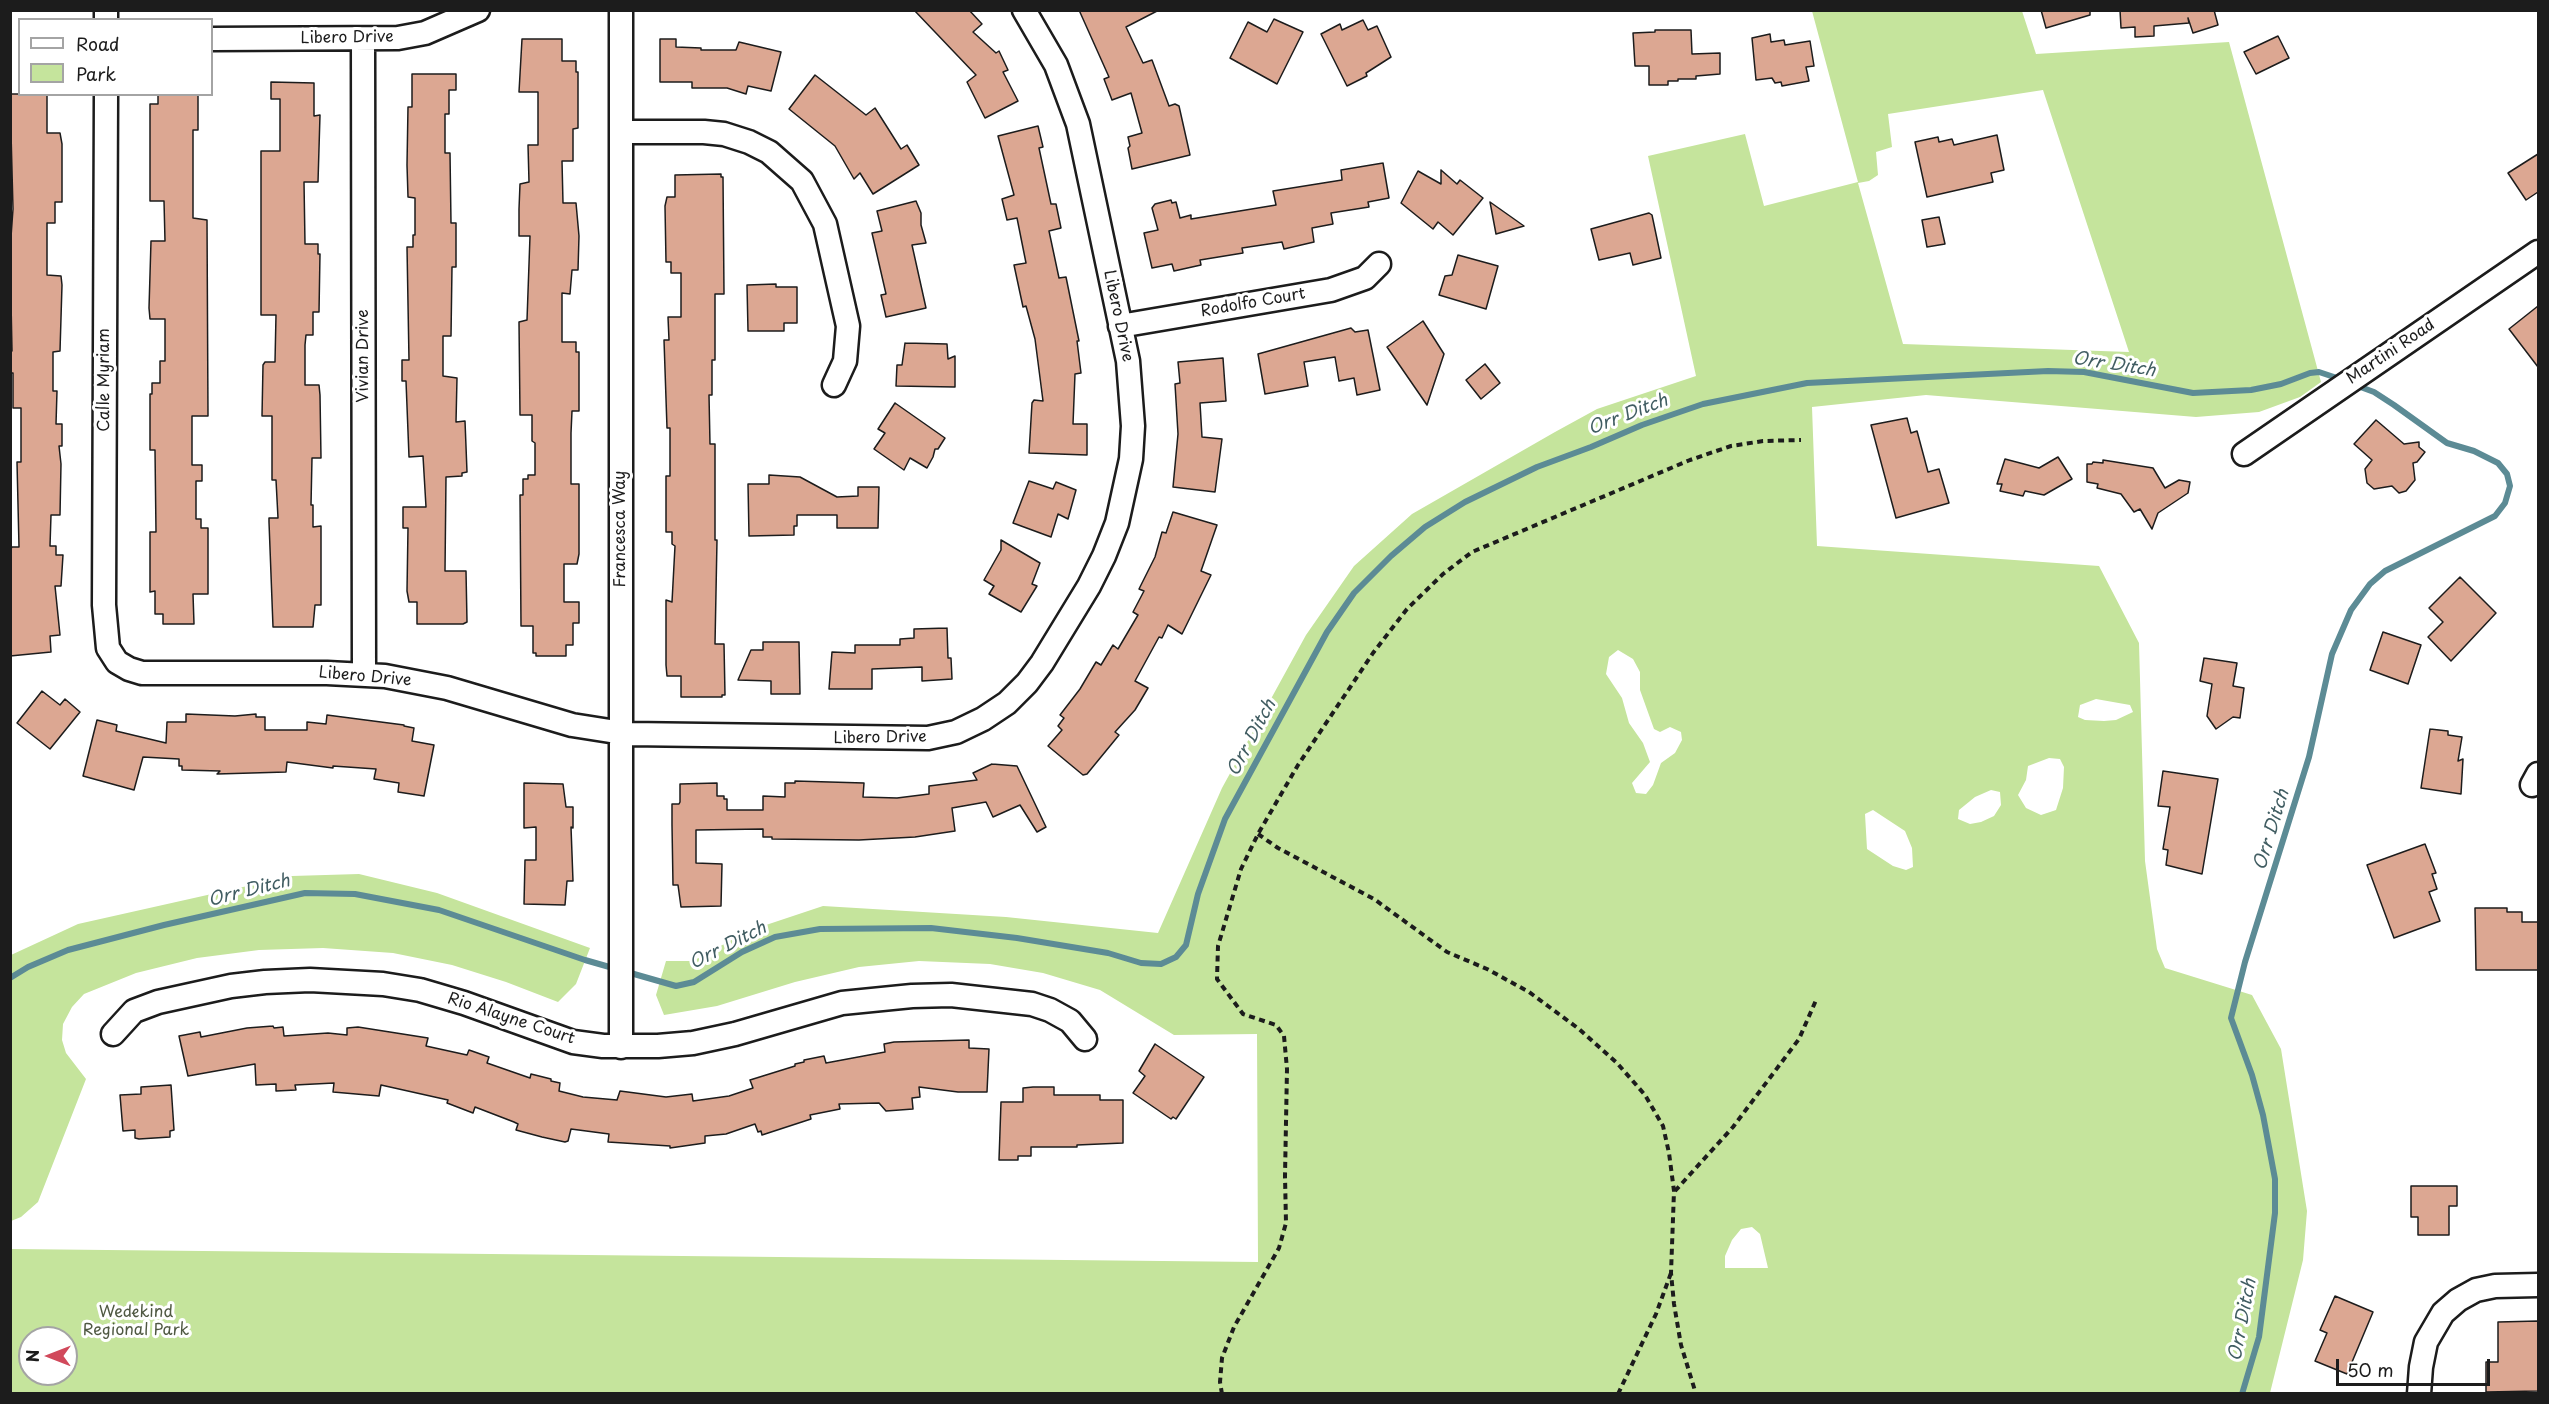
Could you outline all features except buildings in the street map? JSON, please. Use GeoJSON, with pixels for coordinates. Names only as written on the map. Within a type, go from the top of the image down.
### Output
{"type":"FeatureCollection","features":[{"type":"Feature","properties":{"kind":"street","name":"Libero Drive"},"geometry":{"type":"LineString","coordinates":[[213,39],[398,38],[425,33],[478,10]]}},
{"type":"Feature","properties":{"kind":"street","name":"Francesca Way"},"geometry":{"type":"LineString","coordinates":[[621,10],[621,1047]]}},
{"type":"Feature","properties":{"kind":"street","name":"Libero Drive"},"geometry":{"type":"LineString","coordinates":[[117,662],[142,673],[364,674],[413,680],[572,725],[621,733],[669,736],[928,738],[956,732],[983,719],[1007,703],[1027,683],[1042,663],[1089,586],[1117,524],[1131,459],[1133,426],[1132,389],[1078,124],[1056,65],[1024,10]]}},
{"type":"Feature","properties":{"kind":"street","name":"Vivian Drive"},"geometry":{"type":"LineString","coordinates":[[363,39],[364,674]]}},
{"type":"Feature","properties":{"kind":"street","name":"Calle Myriam"},"geometry":{"type":"LineString","coordinates":[[106,96],[104,605],[108,648],[117,662]]}},
{"type":"Feature","properties":{"kind":"street"},"geometry":{"type":"LineString","coordinates":[[621,132],[704,132],[750,142],[769,152],[802,181],[825,224],[848,326],[845,361],[834,385]]}},
{"type":"Feature","properties":{"kind":"street","name":"Martini Road"},"geometry":{"type":"LineString","coordinates":[[2244,454],[2538,252]]}},
{"type":"Feature","properties":{"kind":"street","name":"Rodolfo Court"},"geometry":{"type":"LineString","coordinates":[[1120,326],[1331,290],[1365,278],[1379,264]]}},
{"type":"Feature","properties":{"kind":"street","name":"Rio Alayne Court"},"geometry":{"type":"LineString","coordinates":[[113,1034],[134,1011],[158,1002],[231,986],[310,980],[383,984],[420,990],[464,1003],[573,1042],[621,1047],[693,1043],[735,1034],[843,1003],[912,996],[951,995],[1032,1004],[1050,1010],[1070,1021],[1085,1039]]}},
{"type":"Feature","properties":{"kind":"street"},"geometry":{"type":"LineString","coordinates":[[2419,1394],[2421,1367],[2427,1342],[2443,1313],[2458,1300],[2476,1290],[2494,1286],[2538,1285]]}},
{"type":"Feature","properties":{"kind":"path"},"geometry":{"type":"LineString","coordinates":[[1222,1394],[1220,1382],[1222,1358],[1239,1318],[1279,1248],[1286,1223],[1287,1069],[1284,1035],[1276,1025],[1243,1014],[1217,979],[1218,946],[1241,869],[1258,834],[1298,765],[1373,653],[1407,609],[1443,574],[1472,552],[1690,460],[1731,446],[1762,441],[1801,440]]}},
{"type":"Feature","properties":{"kind":"path"},"geometry":{"type":"LineString","coordinates":[[1258,834],[1278,848],[1374,900],[1447,952],[1487,969],[1529,992],[1579,1029],[1617,1062],[1645,1095],[1663,1126],[1674,1191],[1671,1273],[1681,1345],[1696,1394]]}},
{"type":"Feature","properties":{"kind":"path"},"geometry":{"type":"LineString","coordinates":[[1674,1191],[1733,1127],[1799,1039],[1817,998]]}},
{"type":"Feature","properties":{"kind":"path"},"geometry":{"type":"LineString","coordinates":[[1618,1394],[1656,1314],[1671,1273]]}},
{"type":"Feature","properties":{"kind":"green space","name":"Wedekind Regional Park"},"geometry":{"type":"Polygon","coordinates":[[[1812,11],[2022,11],[2036,54],[2229,42],[2321,382],[2300,397],[2259,412],[2196,417],[1926,395],[1812,407],[1817,546],[2099,566],[2139,643],[2145,861],[2157,949],[2165,968],[2252,995],[2281,1049],[2307,1211],[2303,1260],[2270,1393],[11,1393],[11,1249],[1258,1262],[1257,1034],[1174,1035],[1100,990],[1043,973],[990,964],[919,961],[859,967],[795,982],[717,1006],[664,1015],[656,995],[666,961],[693,961],[748,931],[823,906],[1006,917],[1158,933],[1222,788],[1306,635],[1354,566],[1412,514],[1555,432],[1597,409],[1696,376],[1648,156],[1745,134],[1764,206],[1858,182],[1812,11]],[[2043,90],[1888,114],[1892,147],[1876,152],[1878,175],[1869,181],[1858,183],[1903,344],[2129,352],[2043,90]],[[1618,650],[1609,657],[1606,674],[1622,698],[1629,723],[1643,743],[1650,762],[1632,783],[1636,793],[1646,794],[1653,785],[1661,763],[1675,753],[1682,740],[1681,732],[1670,727],[1660,732],[1654,729],[1640,690],[1640,672],[1633,659],[1618,650]],[[2096,699],[2080,705],[2078,717],[2085,720],[2116,720],[2133,712],[2130,705],[2096,699]],[[2049,758],[2028,766],[2026,780],[2018,795],[2026,808],[2041,815],[2056,810],[2063,788],[2064,767],[2060,759],[2049,758]],[[1991,790],[1975,797],[1959,810],[1958,819],[1970,824],[1981,822],[1994,816],[2001,805],[2000,792],[1991,790]],[[1873,810],[1865,814],[1867,849],[1893,866],[1906,870],[1913,867],[1912,848],[1905,831],[1873,810]],[[1752,1227],[1741,1229],[1732,1240],[1725,1256],[1725,1268],[1768,1268],[1760,1234],[1752,1227]]]}},
{"type":"Feature","properties":{"kind":"green space"},"geometry":{"type":"Polygon","coordinates":[[[359,874],[437,893],[590,948],[576,984],[558,1002],[452,965],[393,953],[323,948],[259,950],[197,958],[136,973],[84,994],[72,1007],[63,1024],[62,1040],[66,1053],[86,1079],[38,1202],[21,1217],[11,1221],[11,955],[78,924],[292,876],[359,874]]]}},
{"type":"Feature","properties":{"kind":"waterway","name":"Orr Ditch"},"geometry":{"type":"LineString","coordinates":[[10,978],[28,967],[68,950],[164,925],[305,893],[355,894],[439,910],[585,960],[676,986],[694,982],[742,952],[775,937],[820,929],[931,928],[1017,938],[1108,953],[1141,963],[1161,964],[1176,957],[1186,945],[1198,894],[1225,819],[1327,632],[1354,593],[1391,556],[1425,527],[1465,502],[1537,467],[1642,425],[1703,404],[1807,383],[2048,371],[2084,372],[2193,393],[2251,390],[2281,384],[2319,372],[2343,380]]}},
{"type":"Feature","properties":{"kind":"waterway","name":"Orr Ditch"},"geometry":{"type":"LineString","coordinates":[[2242,1394],[2259,1337],[2275,1213],[2275,1179],[2263,1115],[2252,1075],[2231,1018],[2245,962],[2309,757],[2332,654],[2351,610],[2370,584],[2385,571],[2495,516],[2505,503],[2510,486],[2507,474],[2498,463],[2474,451],[2447,443],[2374,392],[2355,385]]}}]}
